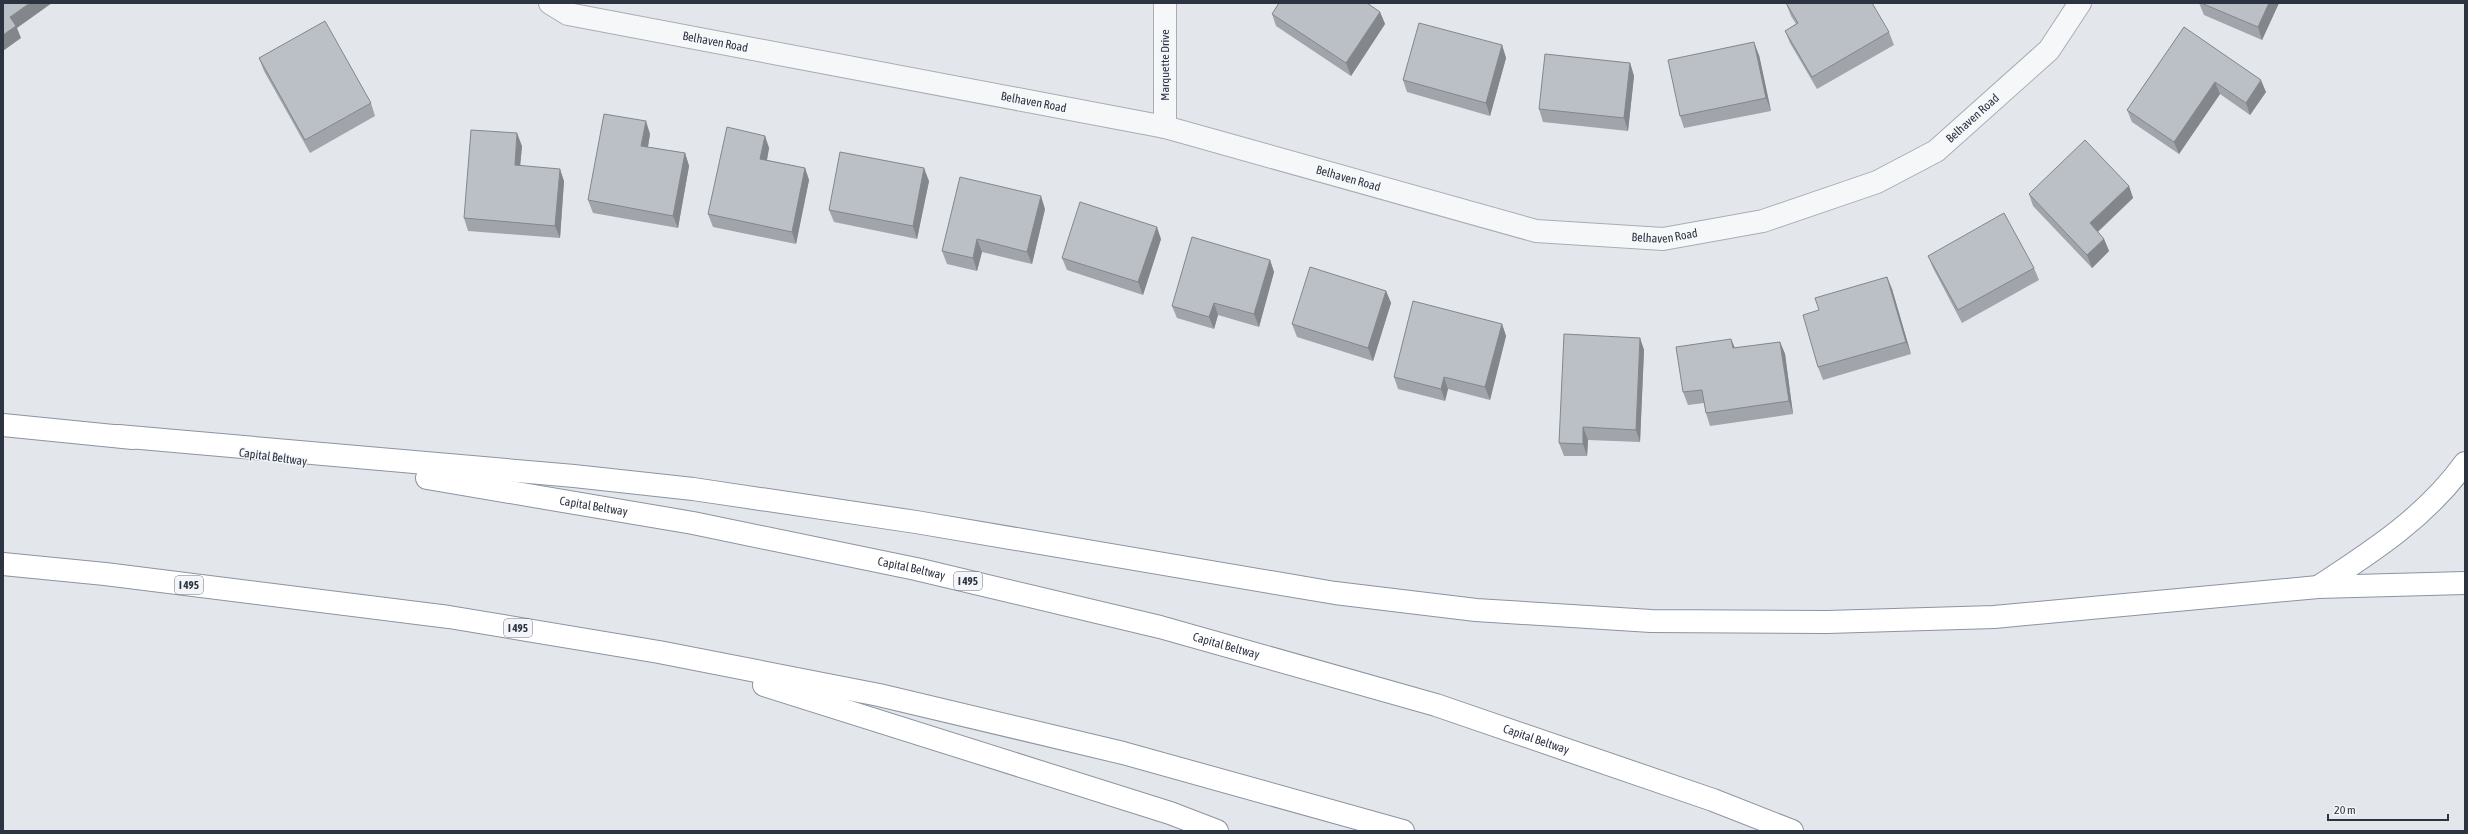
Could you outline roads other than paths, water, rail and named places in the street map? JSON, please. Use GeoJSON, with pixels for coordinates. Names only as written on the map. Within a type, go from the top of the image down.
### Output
{"type":"FeatureCollection","features":[{"type":"Feature","properties":{"kind":"highway","name":"Capital Beltway"},"geometry":{"type":"LineString","coordinates":[[3,425],[118,436],[465,483],[693,523],[931,572],[1160,627],[1436,705],[1713,800],[1792,831]]}},
{"type":"Feature","properties":{"kind":"highway"},"geometry":{"type":"LineString","coordinates":[[118,436],[574,476],[693,489],[916,522],[1335,593],[1476,610],[1651,621],[1827,622],[1994,617],[2318,588],[2465,583]]}},
{"type":"Feature","properties":{"kind":"highway"},"geometry":{"type":"LineString","coordinates":[[2318,588],[2385,542],[2419,516],[2449,484],[2465,463]]}},
{"type":"Feature","properties":{"kind":"highway","name":"I 495"},"geometry":{"type":"LineString","coordinates":[[3,564],[113,575],[449,617],[659,652],[879,695],[1116,751],[1403,831]]}},
{"type":"Feature","properties":{"kind":"highway"},"geometry":{"type":"LineString","coordinates":[[659,652],[1170,813],[1217,831]]}},
{"type":"Feature","properties":{"kind":"street","name":"Belhaven Road"},"geometry":{"type":"LineString","coordinates":[[550,3],[568,14],[1165,127],[1536,231],[1663,239],[1763,222],[1877,182],[1936,151],[2049,50],[2080,3]]}},
{"type":"Feature","properties":{"kind":"street","name":"Marquette Drive"},"geometry":{"type":"LineString","coordinates":[[1165,3],[1165,127]]}}]}
